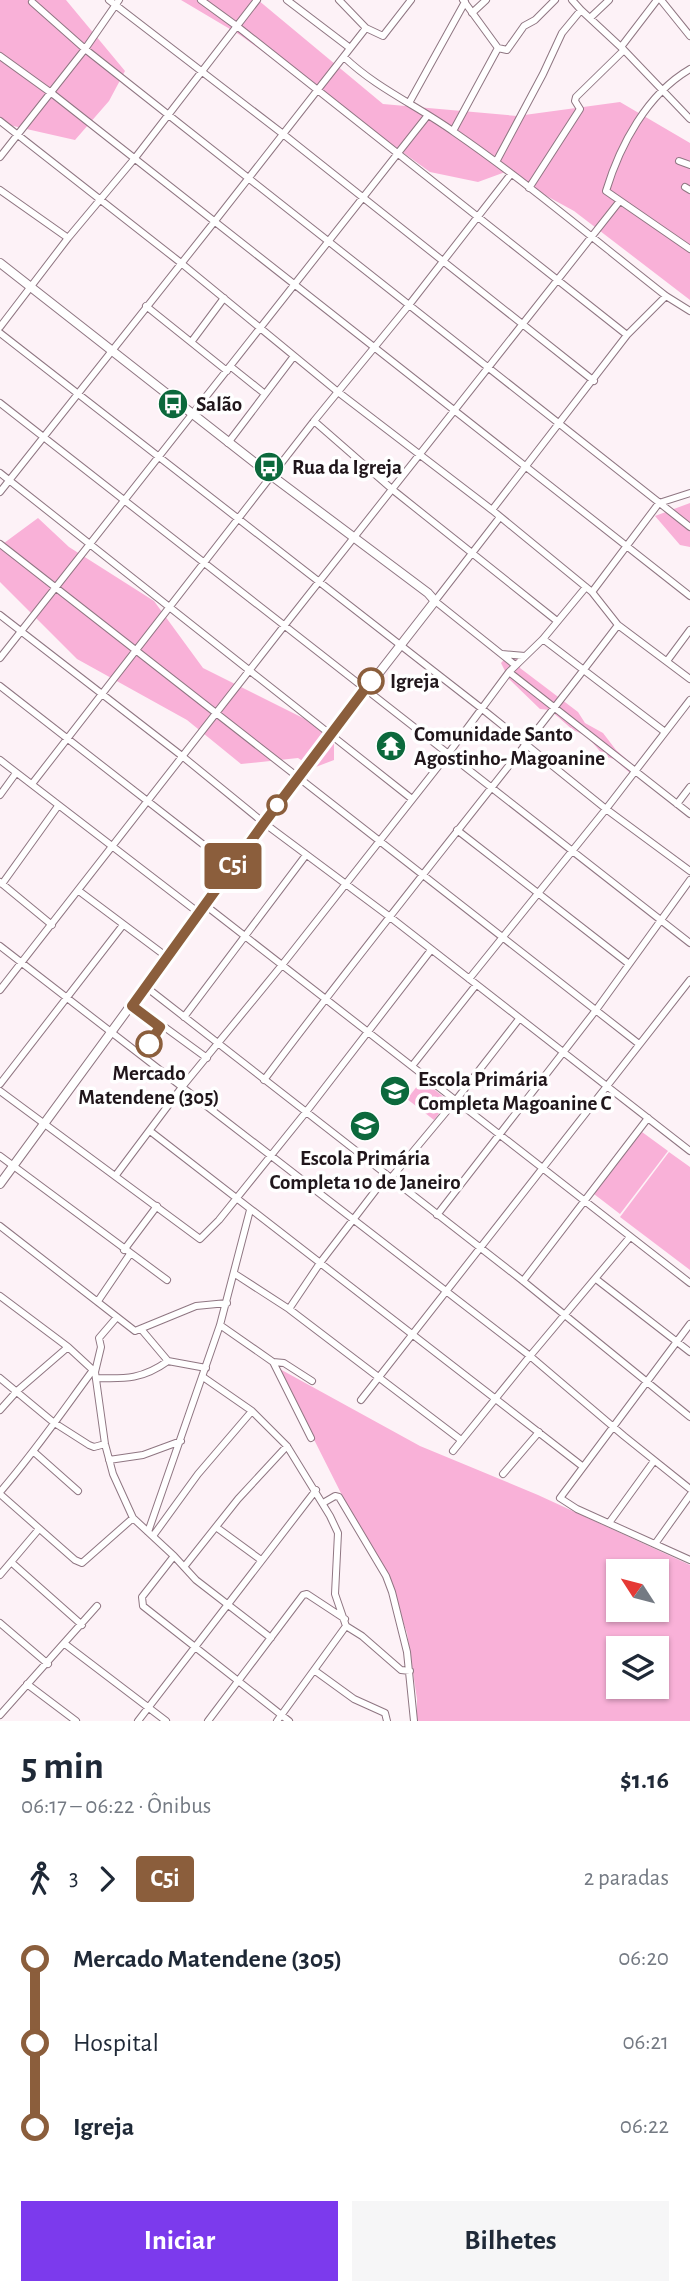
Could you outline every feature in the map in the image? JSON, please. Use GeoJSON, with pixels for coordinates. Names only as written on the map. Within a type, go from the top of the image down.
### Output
{"type":"FeatureCollection","features":[{"type":"Feature","properties":{"kind":"street"},"geometry":{"type":"LineString","coordinates":[[109,0],[118,3],[594,381]]}},
{"type":"Feature","properties":{"kind":"street"},"geometry":{"type":"LineString","coordinates":[[201,0],[627,335]]}},
{"type":"Feature","properties":{"kind":"street"},"geometry":{"type":"LineString","coordinates":[[0,327],[257,0]]}},
{"type":"Feature","properties":{"kind":"street"},"geometry":{"type":"LineString","coordinates":[[286,0],[349,48]]}},
{"type":"Feature","properties":{"kind":"street"},"geometry":{"type":"LineString","coordinates":[[338,0],[366,28],[381,36],[386,35],[411,0]]}},
{"type":"Feature","properties":{"kind":"street"},"geometry":{"type":"LineString","coordinates":[[472,13],[486,0]]}},
{"type":"Feature","properties":{"kind":"street"},"geometry":{"type":"LineString","coordinates":[[409,103],[464,1],[498,48],[507,50],[524,26],[535,20],[555,0]]}},
{"type":"Feature","properties":{"kind":"street"},"geometry":{"type":"LineString","coordinates":[[572,0],[690,119]]}},
{"type":"Feature","properties":{"kind":"street"},"geometry":{"type":"LineString","coordinates":[[590,18],[609,0]]}},
{"type":"Feature","properties":{"kind":"street"},"geometry":{"type":"LineString","coordinates":[[529,188],[580,108],[575,101],[576,97],[622,49],[659,0],[690,36]]}},
{"type":"Feature","properties":{"kind":"street"},"geometry":{"type":"LineString","coordinates":[[32,2],[85,49],[690,527]]}},
{"type":"Feature","properties":{"kind":"street"},"geometry":{"type":"LineString","coordinates":[[0,157],[118,3]]}},
{"type":"Feature","properties":{"kind":"street"},"geometry":{"type":"LineString","coordinates":[[496,162],[562,33],[581,9]]}},
{"type":"Feature","properties":{"kind":"street"},"geometry":{"type":"LineString","coordinates":[[0,492],[366,28]]}},
{"type":"Feature","properties":{"kind":"street"},"geometry":{"type":"LineString","coordinates":[[453,131],[498,48]]}},
{"type":"Feature","properties":{"kind":"street"},"geometry":{"type":"LineString","coordinates":[[0,56],[135,158],[690,596]]}},
{"type":"Feature","properties":{"kind":"street"},"geometry":{"type":"LineString","coordinates":[[344,57],[371,79],[496,162],[666,296],[690,311]]}},
{"type":"Feature","properties":{"kind":"street"},"geometry":{"type":"LineString","coordinates":[[690,69],[662,90],[644,112],[623,148],[606,191],[690,249]]}},
{"type":"Feature","properties":{"kind":"street"},"geometry":{"type":"LineString","coordinates":[[0,658],[428,115]]}},
{"type":"Feature","properties":{"kind":"street"},"geometry":{"type":"LineString","coordinates":[[0,121],[181,263],[338,392],[492,510],[589,590],[618,625],[690,679]]}},
{"type":"Feature","properties":{"kind":"street"},"geometry":{"type":"LineString","coordinates":[[678,161],[690,165]]}},
{"type":"Feature","properties":{"kind":"street"},"geometry":{"type":"LineString","coordinates":[[32,785],[237,519],[511,174]]}},
{"type":"Feature","properties":{"kind":"street"},"geometry":{"type":"LineString","coordinates":[[0,190],[68,238]]}},
{"type":"Feature","properties":{"kind":"street"},"geometry":{"type":"LineString","coordinates":[[0,990],[619,202]]}},
{"type":"Feature","properties":{"kind":"street"},"geometry":{"type":"LineString","coordinates":[[0,263],[515,665]]}},
{"type":"Feature","properties":{"kind":"street"},"geometry":{"type":"LineString","coordinates":[[492,510],[627,335],[666,296]]}},
{"type":"Feature","properties":{"kind":"street"},"geometry":{"type":"LineString","coordinates":[[192,341],[224,298]]}},
{"type":"Feature","properties":{"kind":"street"},"geometry":{"type":"LineString","coordinates":[[146,306],[265,394]]}},
{"type":"Feature","properties":{"kind":"street"},"geometry":{"type":"LineString","coordinates":[[0,333],[527,744],[606,809],[690,871]]}},
{"type":"Feature","properties":{"kind":"street"},"geometry":{"type":"LineString","coordinates":[[228,443],[294,356]]}},
{"type":"Feature","properties":{"kind":"street"},"geometry":{"type":"LineString","coordinates":[[0,403],[690,943]]}},
{"type":"Feature","properties":{"kind":"street"},"geometry":{"type":"LineString","coordinates":[[314,421],[393,490],[557,621]]}},
{"type":"Feature","properties":{"kind":"street"},"geometry":{"type":"LineString","coordinates":[[0,472],[412,799]]}},
{"type":"Feature","properties":{"kind":"street"},"geometry":{"type":"LineString","coordinates":[[116,1175],[182,1087],[448,754],[509,672],[589,590],[659,503],[690,493]]}},
{"type":"Feature","properties":{"kind":"street"},"geometry":{"type":"LineString","coordinates":[[0,1184],[298,777],[500,517]]}},
{"type":"Feature","properties":{"kind":"street"},"geometry":{"type":"LineString","coordinates":[[0,544],[639,1044]]}},
{"type":"Feature","properties":{"kind":"street"},"geometry":{"type":"LineString","coordinates":[[0,615],[264,823],[390,917],[690,1150]]}},
{"type":"Feature","properties":{"kind":"street"},"geometry":{"type":"LineString","coordinates":[[264,1080],[325,998],[492,789],[618,625]]}},
{"type":"Feature","properties":{"kind":"street"},"geometry":{"type":"LineString","coordinates":[[667,661],[690,630]]}},
{"type":"Feature","properties":{"kind":"street"},"geometry":{"type":"LineString","coordinates":[[542,639],[665,732]]}},
{"type":"Feature","properties":{"kind":"street"},"geometry":{"type":"LineString","coordinates":[[500,654],[526,656]]}},
{"type":"Feature","properties":{"kind":"street"},"geometry":{"type":"LineString","coordinates":[[509,672],[690,814]]}},
{"type":"Feature","properties":{"kind":"street"},"geometry":{"type":"LineString","coordinates":[[0,686],[232,867]]}},
{"type":"Feature","properties":{"kind":"street"},"geometry":{"type":"LineString","coordinates":[[469,979],[690,700]]}},
{"type":"Feature","properties":{"kind":"street"},"geometry":{"type":"LineString","coordinates":[[0,760],[200,913]]}},
{"type":"Feature","properties":{"kind":"street"},"geometry":{"type":"LineString","coordinates":[[0,795],[16,773]]}},
{"type":"Feature","properties":{"kind":"street"},"geometry":{"type":"LineString","coordinates":[[677,804],[690,787]]}},
{"type":"Feature","properties":{"kind":"street"},"geometry":{"type":"LineString","coordinates":[[52,925],[1,883],[58,806]]}},
{"type":"Feature","properties":{"kind":"street"},"geometry":{"type":"LineString","coordinates":[[457,830],[629,964]]}},
{"type":"Feature","properties":{"kind":"street"},"geometry":{"type":"LineString","coordinates":[[184,1017],[306,855]]}},
{"type":"Feature","properties":{"kind":"street"},"geometry":{"type":"LineString","coordinates":[[437,1214],[596,1010],[690,880]]}},
{"type":"Feature","properties":{"kind":"street"},"geometry":{"type":"LineString","coordinates":[[79,891],[167,957]]}},
{"type":"Feature","properties":{"kind":"street"},"geometry":{"type":"LineString","coordinates":[[205,905],[690,1283]]}},
{"type":"Feature","properties":{"kind":"street"},"geometry":{"type":"LineString","coordinates":[[0,1084],[123,925]]}},
{"type":"Feature","properties":{"kind":"street"},"geometry":{"type":"LineString","coordinates":[[0,946],[530,1356],[690,1489]]}},
{"type":"Feature","properties":{"kind":"street"},"geometry":{"type":"LineString","coordinates":[[0,1091],[200,1239],[219,1220],[306,1112],[431,950]]}},
{"type":"Feature","properties":{"kind":"street"},"geometry":{"type":"LineString","coordinates":[[361,1400],[690,980]]}},
{"type":"Feature","properties":{"kind":"street"},"geometry":{"type":"LineString","coordinates":[[412,1066],[476,985]]}},
{"type":"Feature","properties":{"kind":"street"},"geometry":{"type":"LineString","coordinates":[[146,987],[480,1247],[690,1417]]}},
{"type":"Feature","properties":{"kind":"street"},"geometry":{"type":"LineString","coordinates":[[133,1004],[207,1058]]}},
{"type":"Feature","properties":{"kind":"street"},"geometry":{"type":"LineString","coordinates":[[289,1309],[320,1263],[382,1182],[391,1178],[519,1019]]}},
{"type":"Feature","properties":{"kind":"street"},"geometry":{"type":"LineString","coordinates":[[523,1281],[648,1118]]}},
{"type":"Feature","properties":{"kind":"street"},"geometry":{"type":"LineString","coordinates":[[150,1131],[582,1466]]}},
{"type":"Feature","properties":{"kind":"street"},"geometry":{"type":"LineString","coordinates":[[0,1156],[167,1280]]}},
{"type":"Feature","properties":{"kind":"street"},"geometry":{"type":"LineString","coordinates":[[98,1301],[157,1206]]}},
{"type":"Feature","properties":{"kind":"street"},"geometry":{"type":"LineString","coordinates":[[151,1534],[227,1303],[250,1210]]}},
{"type":"Feature","properties":{"kind":"street"},"geometry":{"type":"LineString","coordinates":[[0,1226],[132,1329],[141,1329],[196,1306],[227,1303]]}},
{"type":"Feature","properties":{"kind":"street"},"geometry":{"type":"LineString","coordinates":[[453,1451],[630,1237]]}},
{"type":"Feature","properties":{"kind":"street"},"geometry":{"type":"LineString","coordinates":[[235,1273],[289,1309],[461,1440]]}},
{"type":"Feature","properties":{"kind":"street"},"geometry":{"type":"LineString","coordinates":[[596,1279],[690,1352]]}},
{"type":"Feature","properties":{"kind":"street"},"geometry":{"type":"LineString","coordinates":[[0,1296],[68,1347],[95,1373],[138,1377],[168,1361]]}},
{"type":"Feature","properties":{"kind":"street"},"geometry":{"type":"LineString","coordinates":[[117,1317],[99,1338],[100,1352],[95,1373],[109,1461],[133,1518],[196,1580],[271,1638]]}},
{"type":"Feature","properties":{"kind":"street"},"geometry":{"type":"LineString","coordinates":[[690,1324],[561,1493],[561,1500],[690,1560]]}},
{"type":"Feature","properties":{"kind":"street"},"geometry":{"type":"LineString","coordinates":[[220,1325],[273,1362],[311,1438]]}},
{"type":"Feature","properties":{"kind":"street"},"geometry":{"type":"LineString","coordinates":[[141,1329],[168,1361],[206,1368]]}},
{"type":"Feature","properties":{"kind":"street"},"geometry":{"type":"LineString","coordinates":[[0,1410],[17,1391],[68,1347]]}},
{"type":"Feature","properties":{"kind":"street"},"geometry":{"type":"LineString","coordinates":[[273,1362],[284,1363],[312,1381]]}},
{"type":"Feature","properties":{"kind":"street"},"geometry":{"type":"LineString","coordinates":[[95,1373],[53,1422],[34,1452],[0,1493],[75,1560],[82,1563],[133,1518]]}},
{"type":"Feature","properties":{"kind":"street"},"geometry":{"type":"LineString","coordinates":[[203,1377],[252,1411],[287,1446],[316,1490],[338,1533],[335,1594],[345,1622]]}},
{"type":"Feature","properties":{"kind":"street"},"geometry":{"type":"LineString","coordinates":[[0,1378],[53,1422],[92,1446],[105,1444]]}},
{"type":"Feature","properties":{"kind":"street"},"geometry":{"type":"LineString","coordinates":[[151,1534],[252,1411]]}},
{"type":"Feature","properties":{"kind":"street"},"geometry":{"type":"LineString","coordinates":[[503,1474],[539,1432]]}},
{"type":"Feature","properties":{"kind":"street"},"geometry":{"type":"LineString","coordinates":[[109,1461],[143,1455],[181,1441]]}},
{"type":"Feature","properties":{"kind":"street"},"geometry":{"type":"LineString","coordinates":[[184,1567],[238,1499],[287,1446]]}},
{"type":"Feature","properties":{"kind":"street"},"geometry":{"type":"LineString","coordinates":[[34,1452],[78,1492]]}},
{"type":"Feature","properties":{"kind":"street"},"geometry":{"type":"LineString","coordinates":[[609,1523],[654,1461]]}},
{"type":"Feature","properties":{"kind":"street"},"geometry":{"type":"LineString","coordinates":[[138,1721],[316,1490]]}},
{"type":"Feature","properties":{"kind":"street"},"geometry":{"type":"LineString","coordinates":[[655,1544],[690,1495]]}},
{"type":"Feature","properties":{"kind":"street"},"geometry":{"type":"LineString","coordinates":[[323,1503],[335,1496],[339,1497],[386,1576],[401,1623],[410,1671],[414,1721]]}},
{"type":"Feature","properties":{"kind":"street"},"geometry":{"type":"LineString","coordinates":[[216,1527],[261,1560]]}},
{"type":"Feature","properties":{"kind":"street"},"geometry":{"type":"LineString","coordinates":[[0,1575],[39,1529]]}},
{"type":"Feature","properties":{"kind":"street"},"geometry":{"type":"LineString","coordinates":[[174,1556],[142,1597],[141,1603],[279,1718],[289,1721]]}},
{"type":"Feature","properties":{"kind":"street"},"geometry":{"type":"LineString","coordinates":[[12,1562],[82,1625]]}},
{"type":"Feature","properties":{"kind":"street"},"geometry":{"type":"LineString","coordinates":[[208,1721],[303,1595],[307,1594],[345,1622],[401,1670],[410,1671]]}},
{"type":"Feature","properties":{"kind":"street"},"geometry":{"type":"LineString","coordinates":[[0,1715],[97,1606]]}},
{"type":"Feature","properties":{"kind":"street"},"geometry":{"type":"LineString","coordinates":[[279,1718],[345,1622]]}},
{"type":"Feature","properties":{"kind":"street"},"geometry":{"type":"LineString","coordinates":[[0,1623],[48,1664]]}},
{"type":"Feature","properties":{"kind":"street"},"geometry":{"type":"LineString","coordinates":[[65,1644],[166,1721]]}},
{"type":"Feature","properties":{"kind":"street"},"geometry":{"type":"LineString","coordinates":[[314,1670],[354,1699],[385,1713],[387,1721]]}},
{"type":"Feature","properties":{"kind":"street"},"geometry":{"type":"LineString","coordinates":[[27,1684],[76,1721]]}},
{"type":"Feature","properties":{"kind":"shaded area"},"geometry":{"type":"Polygon","coordinates":[[[0,0],[66,0],[125,71],[109,101],[75,140],[0,123],[0,0]]]}},
{"type":"Feature","properties":{"kind":"shaded area"},"geometry":{"type":"Polygon","coordinates":[[[181,0],[258,0],[383,104],[517,116],[620,102],[690,143],[690,300],[574,211],[521,182],[508,171],[478,182],[430,172],[240,35],[181,0]]]}},
{"type":"Feature","properties":{"kind":"shaded area"},"geometry":{"type":"Polygon","coordinates":[[[690,503],[690,547],[680,545],[655,516],[690,503]]]}},
{"type":"Feature","properties":{"kind":"shaded area"},"geometry":{"type":"Polygon","coordinates":[[[38,518],[69,547],[154,601],[203,668],[309,721],[334,742],[334,760],[313,768],[298,758],[241,764],[187,720],[77,659],[0,582],[0,546],[38,518]]]}},
{"type":"Feature","properties":{"kind":"shaded area"},"geometry":{"type":"Polygon","coordinates":[[[512,651],[522,656],[520,668],[578,712],[585,723],[603,733],[616,750],[633,765],[633,773],[614,759],[604,756],[587,736],[573,730],[550,710],[540,709],[509,679],[501,663],[512,651]]]}},
{"type":"Feature","properties":{"kind":"shaded area"},"geometry":{"type":"Polygon","coordinates":[[[422,1080],[449,1101],[434,1120],[407,1099],[422,1080]]]}},
{"type":"Feature","properties":{"kind":"shaded area"},"geometry":{"type":"Polygon","coordinates":[[[642,1132],[668,1151],[620,1214],[594,1194],[642,1132]]]}},
{"type":"Feature","properties":{"kind":"shaded area"},"geometry":{"type":"Polygon","coordinates":[[[669,1152],[690,1167],[690,1270],[620,1217],[669,1152]]]}},
{"type":"Feature","properties":{"kind":"shaded area"},"geometry":{"type":"Polygon","coordinates":[[[278,1368],[420,1446],[538,1495],[690,1565],[690,1721],[417,1721],[417,1699],[407,1633],[387,1575],[355,1521],[278,1368]]]}},
{"type":"Feature","properties":{"kind":"bus line","name":"C5i"},"geometry":{"type":"LineString","coordinates":[[149,1044],[160,1027],[132,1006],[371,681]]}},
{"type":"Feature","properties":{"kind":"place","name":"Salão"},"geometry":{"type":"Point","coordinates":[173,404]}},
{"type":"Feature","properties":{"kind":"place","name":"Rua da Igreja"},"geometry":{"type":"Point","coordinates":[269,467]}},
{"type":"Feature","properties":{"kind":"place","name":"Igreja"},"geometry":{"type":"Point","coordinates":[371,681]}},
{"type":"Feature","properties":{"kind":"place","name":"Comunidade Santo Agostinho- Magoanine"},"geometry":{"type":"Point","coordinates":[391,746]}},
{"type":"Feature","properties":{"kind":"place","name":"Mercado Matendene (305)"},"geometry":{"type":"Point","coordinates":[149,1044]}},
{"type":"Feature","properties":{"kind":"place","name":"Escola Primária Completa Magoanine C"},"geometry":{"type":"Point","coordinates":[395,1091]}},
{"type":"Feature","properties":{"kind":"place","name":"Escola Primária Completa 10 de Janeiro"},"geometry":{"type":"Point","coordinates":[365,1126]}}]}
